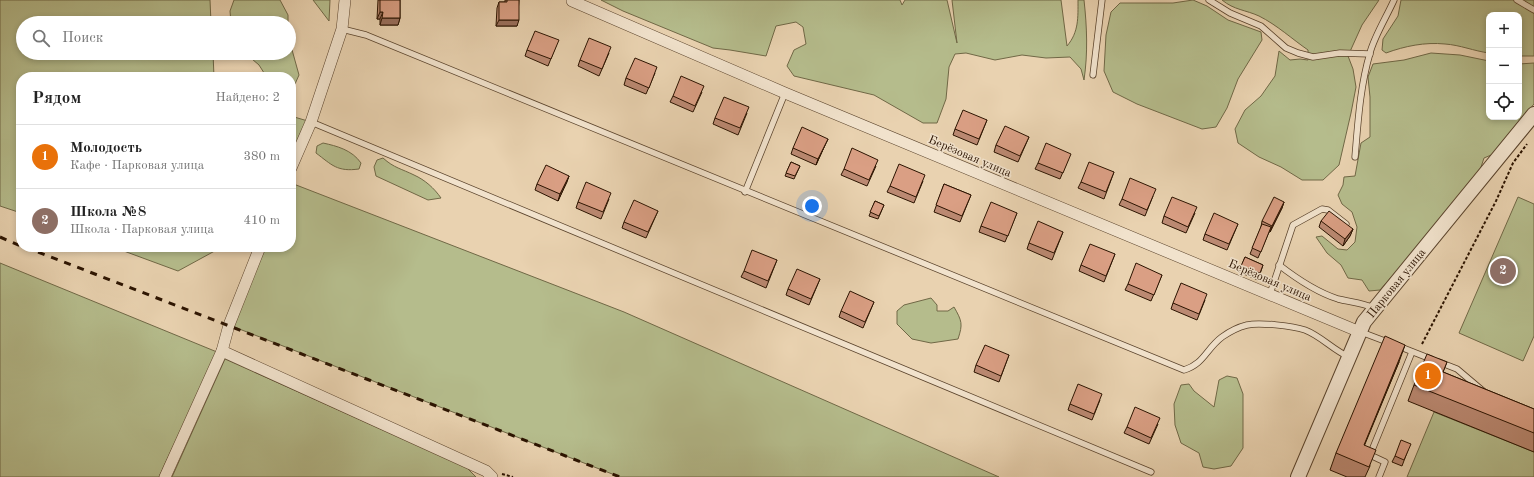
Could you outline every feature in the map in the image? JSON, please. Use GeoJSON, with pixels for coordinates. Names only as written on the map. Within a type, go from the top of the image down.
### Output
{"type":"FeatureCollection","features":[{"type":"Feature","properties":{"kind":"street"},"geometry":{"type":"LineString","coordinates":[[296,156],[311,122],[342,29],[345,0]]}},
{"type":"Feature","properties":{"kind":"street","name":"Берёзовая улица"},"geometry":{"type":"LineString","coordinates":[[572,1],[785,93],[1360,332]]}},
{"type":"Feature","properties":{"kind":"street","name":"Парковая улица"},"geometry":{"type":"LineString","coordinates":[[1298,477],[1364,322],[1534,114]]}},
{"type":"Feature","properties":{"kind":"street"},"geometry":{"type":"LineString","coordinates":[[165,477],[222,351],[229,325],[258,252]]}},
{"type":"Feature","properties":{"kind":"street"},"geometry":{"type":"LineString","coordinates":[[222,351],[486,470],[492,477]]}},
{"type":"Feature","properties":{"kind":"lane"},"geometry":{"type":"LineString","coordinates":[[1093,75],[1102,0]]}},
{"type":"Feature","properties":{"kind":"lane"},"geometry":{"type":"LineString","coordinates":[[1209,0],[1230,13],[1261,26],[1286,48],[1298,53],[1313,56],[1340,53],[1370,54]]}},
{"type":"Feature","properties":{"kind":"lane"},"geometry":{"type":"LineString","coordinates":[[1355,156],[1358,117],[1370,54],[1394,0]]}},
{"type":"Feature","properties":{"kind":"lane"},"geometry":{"type":"LineString","coordinates":[[1517,0],[1534,10]]}},
{"type":"Feature","properties":{"kind":"lane"},"geometry":{"type":"LineString","coordinates":[[342,29],[366,35],[745,192],[1184,370],[1194,367],[1211,346],[1224,336],[1247,325],[1265,324],[1305,330],[1349,357]]}},
{"type":"Feature","properties":{"kind":"lane"},"geometry":{"type":"LineString","coordinates":[[745,192],[785,93]]}},
{"type":"Feature","properties":{"kind":"lane"},"geometry":{"type":"LineString","coordinates":[[311,122],[1150,472]]}},
{"type":"Feature","properties":{"kind":"lane"},"geometry":{"type":"LineString","coordinates":[[1270,294],[1293,225],[1322,209],[1328,210],[1346,224]]}},
{"type":"Feature","properties":{"kind":"lane"},"geometry":{"type":"LineString","coordinates":[[1279,265],[1302,282],[1322,292],[1339,299],[1375,308]]}},
{"type":"Feature","properties":{"kind":"lane"},"geometry":{"type":"LineString","coordinates":[[1360,332],[1457,369],[1490,396]]}},
{"type":"Feature","properties":{"kind":"lane"},"geometry":{"type":"LineString","coordinates":[[1379,477],[1385,462],[1370,455],[1412,352]]}},
{"type":"Feature","properties":{"kind":"path"},"geometry":{"type":"LineString","coordinates":[[1422,344],[1496,201],[1513,162],[1530,140]]}},
{"type":"Feature","properties":{"kind":"green space"},"geometry":{"type":"Polygon","coordinates":[[[0,0],[210,0],[211,16],[16,16],[16,60],[213,60],[214,72],[16,72],[16,211],[0,206],[0,0]]]}},
{"type":"Feature","properties":{"kind":"green space"},"geometry":{"type":"Polygon","coordinates":[[[234,0],[280,0],[288,16],[230,16],[230,11],[234,0]]]}},
{"type":"Feature","properties":{"kind":"green space"},"geometry":{"type":"Polygon","coordinates":[[[313,0],[330,0],[329,21],[313,0]]]}},
{"type":"Feature","properties":{"kind":"green space"},"geometry":{"type":"Polygon","coordinates":[[[601,0],[900,0],[902,5],[905,0],[947,0],[957,43],[952,0],[1061,0],[1067,46],[1076,30],[1078,0],[1084,0],[1087,40],[1084,80],[1081,69],[1070,57],[1046,58],[1022,55],[995,60],[966,53],[955,54],[949,67],[946,99],[937,123],[923,123],[874,95],[794,76],[787,66],[794,50],[806,44],[803,27],[796,22],[776,26],[766,56],[713,48],[623,11],[601,0]]]}},
{"type":"Feature","properties":{"kind":"green space"},"geometry":{"type":"Polygon","coordinates":[[[1193,0],[1207,6],[1228,20],[1261,32],[1262,40],[1238,79],[1227,108],[1216,127],[1202,129],[1137,104],[1113,92],[1104,71],[1106,35],[1111,12],[1120,3],[1173,3],[1193,0]]]}},
{"type":"Feature","properties":{"kind":"green space"},"geometry":{"type":"Polygon","coordinates":[[[1222,0],[1379,0],[1362,25],[1348,56],[1353,69],[1356,87],[1351,113],[1339,165],[1323,180],[1302,180],[1281,167],[1259,157],[1238,143],[1235,129],[1245,110],[1261,96],[1275,76],[1279,51],[1290,60],[1308,60],[1308,50],[1266,20],[1231,6],[1222,0]]]}},
{"type":"Feature","properties":{"kind":"green space"},"geometry":{"type":"Polygon","coordinates":[[[1401,0],[1534,0],[1534,56],[1522,56],[1522,12],[1486,12],[1486,52],[1451,45],[1430,44],[1400,48],[1386,53],[1382,50],[1383,39],[1398,16],[1401,0]]]}},
{"type":"Feature","properties":{"kind":"green space"},"geometry":{"type":"Polygon","coordinates":[[[1431,53],[1460,55],[1486,60],[1486,120],[1520,120],[1496,153],[1484,158],[1479,173],[1448,212],[1380,290],[1369,291],[1362,280],[1348,278],[1341,265],[1327,253],[1316,237],[1322,236],[1338,249],[1347,250],[1355,242],[1357,227],[1352,212],[1342,204],[1338,195],[1343,185],[1344,177],[1355,176],[1361,143],[1370,137],[1370,97],[1368,77],[1373,64],[1404,60],[1431,53]]]}},
{"type":"Feature","properties":{"kind":"green space"},"geometry":{"type":"Polygon","coordinates":[[[253,60],[295,60],[299,75],[296,82],[296,72],[263,72],[253,60]]]}},
{"type":"Feature","properties":{"kind":"green space"},"geometry":{"type":"Polygon","coordinates":[[[1534,63],[1534,104],[1522,118],[1522,64],[1534,63]]]}},
{"type":"Feature","properties":{"kind":"green space"},"geometry":{"type":"Polygon","coordinates":[[[296,118],[311,122],[296,156],[296,118]]]}},
{"type":"Feature","properties":{"kind":"green space"},"geometry":{"type":"Polygon","coordinates":[[[323,143],[339,147],[349,152],[361,163],[359,169],[351,170],[335,167],[326,161],[316,153],[317,146],[323,143]]]}},
{"type":"Feature","properties":{"kind":"green space"},"geometry":{"type":"Polygon","coordinates":[[[383,158],[394,166],[422,179],[441,198],[428,200],[376,176],[374,167],[377,160],[383,158]]]}},
{"type":"Feature","properties":{"kind":"green space"},"geometry":{"type":"Polygon","coordinates":[[[296,185],[624,312],[999,477],[620,477],[229,325],[258,252],[296,252],[296,185]]]}},
{"type":"Feature","properties":{"kind":"green space"},"geometry":{"type":"Polygon","coordinates":[[[1518,197],[1534,204],[1534,336],[1523,361],[1459,333],[1518,197]]]}},
{"type":"Feature","properties":{"kind":"green space"},"geometry":{"type":"Polygon","coordinates":[[[127,252],[213,252],[178,271],[127,252]]]}},
{"type":"Feature","properties":{"kind":"green space"},"geometry":{"type":"Polygon","coordinates":[[[0,263],[217,352],[159,477],[0,477],[0,263]]]}},
{"type":"Feature","properties":{"kind":"green space"},"geometry":{"type":"Polygon","coordinates":[[[931,298],[937,305],[937,311],[948,311],[954,307],[961,323],[961,330],[958,339],[931,343],[912,339],[897,324],[897,311],[904,305],[931,298]]]}},
{"type":"Feature","properties":{"kind":"green space"},"geometry":{"type":"Polygon","coordinates":[[[225,359],[466,467],[476,477],[172,477],[225,359]]]}},
{"type":"Feature","properties":{"kind":"green space"},"geometry":{"type":"Polygon","coordinates":[[[1227,376],[1237,378],[1243,394],[1243,448],[1231,466],[1214,469],[1203,467],[1199,453],[1181,443],[1175,425],[1174,404],[1181,385],[1189,384],[1194,391],[1214,407],[1219,380],[1227,376]]]}},
{"type":"Feature","properties":{"kind":"green space"},"geometry":{"type":"Polygon","coordinates":[[[1434,412],[1534,452],[1534,477],[1407,477],[1434,412]]]}},
{"type":"Feature","properties":{"kind":"building"},"geometry":{"type":"Polygon","coordinates":[[[380,0],[400,0],[400,18],[382,18],[383,12],[380,12],[380,0]]]}},
{"type":"Feature","properties":{"kind":"building"},"geometry":{"type":"Polygon","coordinates":[[[507,0],[519,0],[519,20],[499,20],[499,2],[507,2],[507,0]]]}},
{"type":"Feature","properties":{"kind":"building"},"geometry":{"type":"Polygon","coordinates":[[[535,31],[559,40],[551,59],[527,50],[535,31]]]}},
{"type":"Feature","properties":{"kind":"building"},"geometry":{"type":"Polygon","coordinates":[[[589,38],[611,47],[602,69],[580,60],[589,38]]]}},
{"type":"Feature","properties":{"kind":"building"},"geometry":{"type":"Polygon","coordinates":[[[635,58],[657,67],[649,88],[626,78],[635,58]]]}},
{"type":"Feature","properties":{"kind":"building"},"geometry":{"type":"Polygon","coordinates":[[[681,76],[704,86],[695,106],[673,96],[681,76]]]}},
{"type":"Feature","properties":{"kind":"building"},"geometry":{"type":"Polygon","coordinates":[[[724,97],[749,107],[740,128],[715,118],[724,97]]]}},
{"type":"Feature","properties":{"kind":"building"},"geometry":{"type":"Polygon","coordinates":[[[963,110],[987,120],[979,139],[955,129],[963,110]]]}},
{"type":"Feature","properties":{"kind":"building"},"geometry":{"type":"Polygon","coordinates":[[[1005,126],[1029,137],[1020,156],[996,145],[1005,126]]]}},
{"type":"Feature","properties":{"kind":"building"},"geometry":{"type":"Polygon","coordinates":[[[802,127],[828,139],[818,159],[793,148],[802,127]]]}},
{"type":"Feature","properties":{"kind":"building"},"geometry":{"type":"Polygon","coordinates":[[[1046,143],[1071,154],[1063,173],[1038,163],[1046,143]]]}},
{"type":"Feature","properties":{"kind":"building"},"geometry":{"type":"Polygon","coordinates":[[[852,148],[878,160],[869,180],[844,169],[852,148]]]}},
{"type":"Feature","properties":{"kind":"building"},"geometry":{"type":"Polygon","coordinates":[[[791,162],[800,166],[795,176],[786,173],[791,162]]]}},
{"type":"Feature","properties":{"kind":"building"},"geometry":{"type":"Polygon","coordinates":[[[1089,162],[1114,172],[1106,192],[1081,182],[1089,162]]]}},
{"type":"Feature","properties":{"kind":"building"},"geometry":{"type":"Polygon","coordinates":[[[899,164],[925,175],[916,197],[890,186],[899,164]]]}},
{"type":"Feature","properties":{"kind":"building"},"geometry":{"type":"Polygon","coordinates":[[[546,165],[569,176],[560,194],[537,184],[546,165]]]}},
{"type":"Feature","properties":{"kind":"building"},"geometry":{"type":"Polygon","coordinates":[[[1130,178],[1156,189],[1147,210],[1122,199],[1130,178]]]}},
{"type":"Feature","properties":{"kind":"building"},"geometry":{"type":"Polygon","coordinates":[[[586,182],[611,193],[603,212],[578,202],[586,182]]]}},
{"type":"Feature","properties":{"kind":"building"},"geometry":{"type":"Polygon","coordinates":[[[944,184],[971,195],[962,216],[936,205],[944,184]]]}},
{"type":"Feature","properties":{"kind":"building"},"geometry":{"type":"Polygon","coordinates":[[[1172,197],[1197,207],[1188,227],[1164,216],[1172,197]]]}},
{"type":"Feature","properties":{"kind":"building"},"geometry":{"type":"Polygon","coordinates":[[[1274,197],[1284,202],[1272,226],[1262,221],[1274,197]]]}},
{"type":"Feature","properties":{"kind":"building"},"geometry":{"type":"Polygon","coordinates":[[[634,200],[658,211],[648,232],[624,222],[634,200]]]}},
{"type":"Feature","properties":{"kind":"building"},"geometry":{"type":"Polygon","coordinates":[[[875,201],[884,205],[879,216],[870,212],[875,201]]]}},
{"type":"Feature","properties":{"kind":"building"},"geometry":{"type":"Polygon","coordinates":[[[991,202],[1017,213],[1008,236],[981,226],[991,202]]]}},
{"type":"Feature","properties":{"kind":"building"},"geometry":{"type":"Polygon","coordinates":[[[1329,211],[1353,229],[1345,239],[1321,221],[1329,211]]]}},
{"type":"Feature","properties":{"kind":"building"},"geometry":{"type":"Polygon","coordinates":[[[1214,213],[1238,224],[1229,244],[1205,234],[1214,213]]]}},
{"type":"Feature","properties":{"kind":"building"},"geometry":{"type":"Polygon","coordinates":[[[1038,221],[1063,232],[1054,253],[1029,243],[1038,221]]]}},
{"type":"Feature","properties":{"kind":"building"},"geometry":{"type":"Polygon","coordinates":[[[1262,224],[1271,227],[1261,252],[1252,248],[1262,224]]]}},
{"type":"Feature","properties":{"kind":"building"},"geometry":{"type":"Polygon","coordinates":[[[1090,244],[1115,254],[1106,276],[1081,265],[1090,244]]]}},
{"type":"Feature","properties":{"kind":"building"},"geometry":{"type":"Polygon","coordinates":[[[752,250],[777,260],[768,281],[744,271],[752,250]]]}},
{"type":"Feature","properties":{"kind":"building"},"geometry":{"type":"Polygon","coordinates":[[[1245,257],[1263,265],[1260,273],[1241,266],[1245,257]]]}},
{"type":"Feature","properties":{"kind":"building"},"geometry":{"type":"Polygon","coordinates":[[[1136,263],[1162,275],[1154,295],[1128,284],[1136,263]]]}},
{"type":"Feature","properties":{"kind":"building"},"geometry":{"type":"Polygon","coordinates":[[[797,269],[820,279],[811,299],[788,289],[797,269]]]}},
{"type":"Feature","properties":{"kind":"building"},"geometry":{"type":"Polygon","coordinates":[[[1181,283],[1207,294],[1199,314],[1173,303],[1181,283]]]}},
{"type":"Feature","properties":{"kind":"building"},"geometry":{"type":"Polygon","coordinates":[[[850,291],[874,302],[865,322],[841,311],[850,291]]]}},
{"type":"Feature","properties":{"kind":"building"},"geometry":{"type":"Polygon","coordinates":[[[1385,336],[1405,345],[1364,445],[1376,450],[1369,467],[1336,453],[1385,336]]]}},
{"type":"Feature","properties":{"kind":"building"},"geometry":{"type":"Polygon","coordinates":[[[985,345],[1009,355],[1001,376],[976,365],[985,345]]]}},
{"type":"Feature","properties":{"kind":"building"},"geometry":{"type":"Polygon","coordinates":[[[1427,354],[1447,362],[1443,372],[1534,409],[1534,433],[1414,385],[1427,354]]]}},
{"type":"Feature","properties":{"kind":"building"},"geometry":{"type":"Polygon","coordinates":[[[1078,384],[1102,394],[1094,414],[1070,404],[1078,384]]]}},
{"type":"Feature","properties":{"kind":"building"},"geometry":{"type":"Polygon","coordinates":[[[1135,407],[1160,418],[1151,438],[1127,427],[1135,407]]]}},
{"type":"Feature","properties":{"kind":"building"},"geometry":{"type":"Polygon","coordinates":[[[1401,440],[1411,444],[1404,460],[1395,456],[1401,440]]]}},
{"type":"Feature","properties":{"kind":"railway"},"geometry":{"type":"LineString","coordinates":[[0,237],[16,244]]}},
{"type":"Feature","properties":{"kind":"railway"},"geometry":{"type":"LineString","coordinates":[[38,252],[620,477]]}},
{"type":"Feature","properties":{"kind":"place","name":"Школа №8"},"geometry":{"type":"Point","coordinates":[1503,271]}},
{"type":"Feature","properties":{"kind":"place","name":"Молодость"},"geometry":{"type":"Point","coordinates":[1428,376]}}]}
